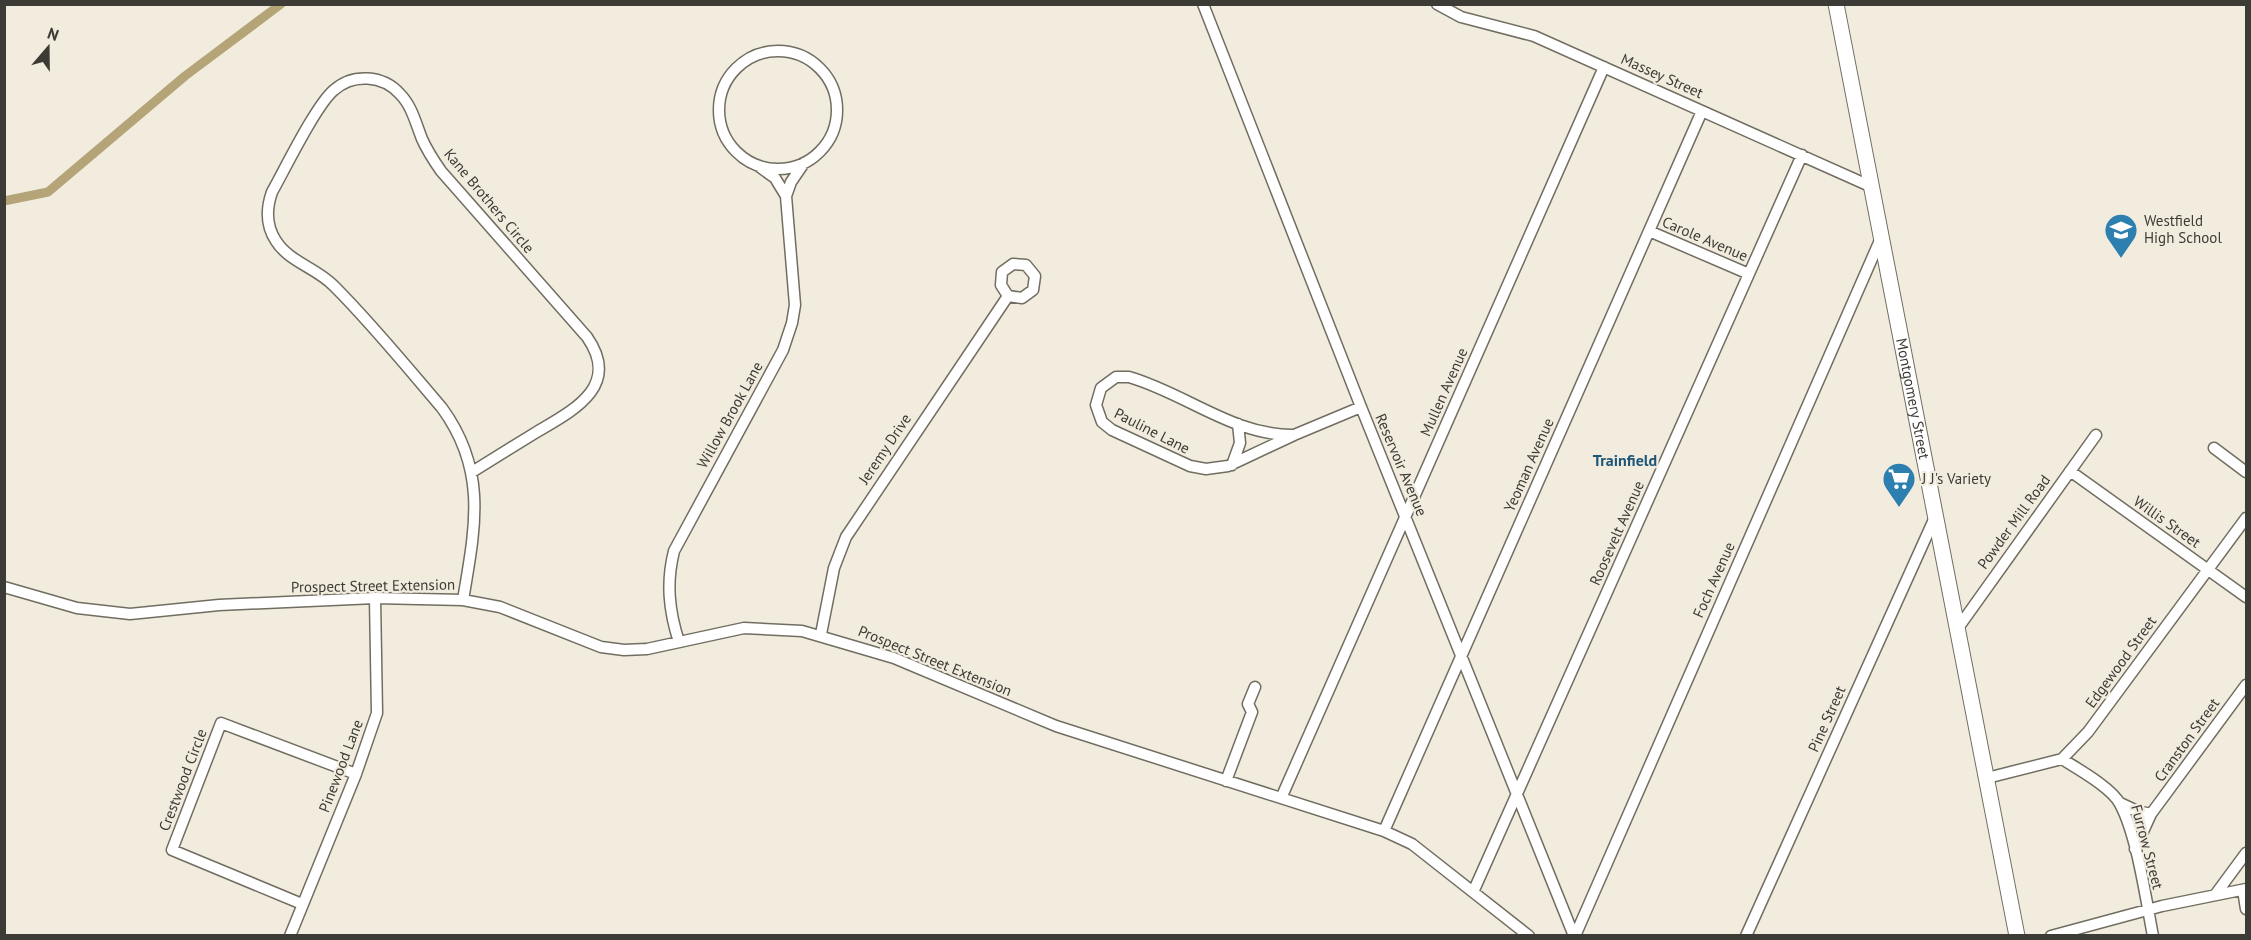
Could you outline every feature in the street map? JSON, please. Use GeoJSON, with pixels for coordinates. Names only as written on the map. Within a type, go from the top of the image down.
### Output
{"type":"FeatureCollection","features":[{"type":"Feature","properties":{"kind":"main road","name":"Montgomery Street"},"geometry":{"type":"LineString","coordinates":[[1836,4],[2017,936]]}},
{"type":"Feature","properties":{"kind":"street","name":"Reservoir Avenue"},"geometry":{"type":"LineString","coordinates":[[1203,4],[1361,407],[1462,653],[1516,795],[1574,936]]}},
{"type":"Feature","properties":{"kind":"street","name":"Massey Street"},"geometry":{"type":"LineString","coordinates":[[1437,4],[1461,17],[1534,36],[1872,187]]}},
{"type":"Feature","properties":{"kind":"street"},"geometry":{"type":"LineString","coordinates":[[757,165],[785,169],[804,163],[820,152],[831,136],[837,118],[837,99],[830,81],[818,66],[802,55],[774,50],[747,59],[733,71],[723,87],[718,105],[720,124],[728,141],[740,156],[775,178],[786,196]]}},
{"type":"Feature","properties":{"kind":"street","name":"Mullen Avenue"},"geometry":{"type":"LineString","coordinates":[[1282,796],[1604,67]]}},
{"type":"Feature","properties":{"kind":"street","name":"Kane Brothers Circle"},"geometry":{"type":"LineString","coordinates":[[463,600],[475,518],[472,472],[456,430],[432,396],[334,285],[285,252],[271,232],[268,208],[277,183],[327,96],[339,86],[354,79],[378,80],[399,92],[408,105],[423,141],[441,171],[587,337],[595,351],[598,367],[595,384],[582,404],[472,472]]}},
{"type":"Feature","properties":{"kind":"street","name":"Yeoman Avenue"},"geometry":{"type":"LineString","coordinates":[[1384,831],[1702,111]]}},
{"type":"Feature","properties":{"kind":"street","name":"Roosevelt Avenue"},"geometry":{"type":"LineString","coordinates":[[1474,890],[1802,155]]}},
{"type":"Feature","properties":{"kind":"street"},"geometry":{"type":"LineString","coordinates":[[786,196],[804,163]]}},
{"type":"Feature","properties":{"kind":"street","name":"Willow Brook Lane"},"geometry":{"type":"LineString","coordinates":[[679,642],[669,601],[669,575],[674,551],[783,350],[792,323],[795,296],[786,196]]}},
{"type":"Feature","properties":{"kind":"street","name":"Carole Avenue"},"geometry":{"type":"LineString","coordinates":[[1649,231],[1749,274]]}},
{"type":"Feature","properties":{"kind":"street","name":"Foch Avenue"},"geometry":{"type":"LineString","coordinates":[[1574,936],[1881,237]]}},
{"type":"Feature","properties":{"kind":"street","name":"Jeremy Drive"},"geometry":{"type":"LineString","coordinates":[[821,634],[834,568],[846,537],[1008,296]]}},
{"type":"Feature","properties":{"kind":"street","name":"Pauline Lane"},"geometry":{"type":"LineString","coordinates":[[1294,435],[1264,433],[1238,424],[1129,377],[1110,380],[1101,388],[1096,399],[1099,417],[1112,430],[1194,467],[1217,468],[1232,465],[1294,435],[1361,407]]}},
{"type":"Feature","properties":{"kind":"street"},"geometry":{"type":"LineString","coordinates":[[1232,465],[1240,443],[1238,424]]}},
{"type":"Feature","properties":{"kind":"street","name":"Powder Mill Road"},"geometry":{"type":"LineString","coordinates":[[1958,628],[2096,435]]}},
{"type":"Feature","properties":{"kind":"street"},"geometry":{"type":"LineString","coordinates":[[2214,448],[2247,472]]}},
{"type":"Feature","properties":{"kind":"street","name":"Willis Street"},"geometry":{"type":"LineString","coordinates":[[2070,471],[2247,597]]}},
{"type":"Feature","properties":{"kind":"street","name":"Pine Street"},"geometry":{"type":"LineString","coordinates":[[1746,936],[1936,515]]}},
{"type":"Feature","properties":{"kind":"street","name":"Edgewood Street"},"geometry":{"type":"LineString","coordinates":[[2062,759],[2088,732],[2247,518]]}},
{"type":"Feature","properties":{"kind":"street","name":"Prospect Street Extension"},"geometry":{"type":"LineString","coordinates":[[4,587],[77,608],[130,614],[219,605],[375,598],[463,600],[506,609],[612,649],[637,650],[744,628],[783,628],[821,634],[894,658],[1056,726],[1227,781],[1282,796],[1384,831],[1412,844],[1474,890],[1529,936]]}},
{"type":"Feature","properties":{"kind":"street","name":"Pinewood Lane"},"geometry":{"type":"LineString","coordinates":[[290,936],[356,774],[377,713],[375,598]]}},
{"type":"Feature","properties":{"kind":"street","name":"Cranston Street"},"geometry":{"type":"LineString","coordinates":[[2135,850],[2151,814],[2247,685]]}},
{"type":"Feature","properties":{"kind":"street"},"geometry":{"type":"LineString","coordinates":[[1227,781],[1252,712],[1248,704],[1255,687]]}},
{"type":"Feature","properties":{"kind":"street","name":"Crestwood Circle"},"geometry":{"type":"LineString","coordinates":[[302,904],[172,850],[221,723],[356,774]]}},
{"type":"Feature","properties":{"kind":"street"},"geometry":{"type":"LineString","coordinates":[[1987,778],[2062,759]]}},
{"type":"Feature","properties":{"kind":"street","name":"Furrow Street"},"geometry":{"type":"LineString","coordinates":[[2062,759],[2092,778],[2120,803],[2135,850],[2153,936]]}},
{"type":"Feature","properties":{"kind":"street"},"geometry":{"type":"LineString","coordinates":[[2120,803],[2151,814]]}},
{"type":"Feature","properties":{"kind":"street"},"geometry":{"type":"LineString","coordinates":[[2215,895],[2247,853]]}},
{"type":"Feature","properties":{"kind":"street"},"geometry":{"type":"LineString","coordinates":[[2051,936],[2148,910],[2245,889],[2247,909]]}},
{"type":"Feature","properties":{"kind":"waterway"},"geometry":{"type":"LineString","coordinates":[[4,201],[48,192],[185,76],[281,4]]}},
{"type":"Feature","properties":{"kind":"place","name":"Westfield High School"},"geometry":{"type":"Point","coordinates":[2121,259]}},
{"type":"Feature","properties":{"kind":"place","name":"J J's Variety"},"geometry":{"type":"Point","coordinates":[1899,508]}},
{"type":"Feature","properties":{"kind":"district","name":"Trainfield"},"geometry":{"type":"Point","coordinates":[1625,460]}}]}
